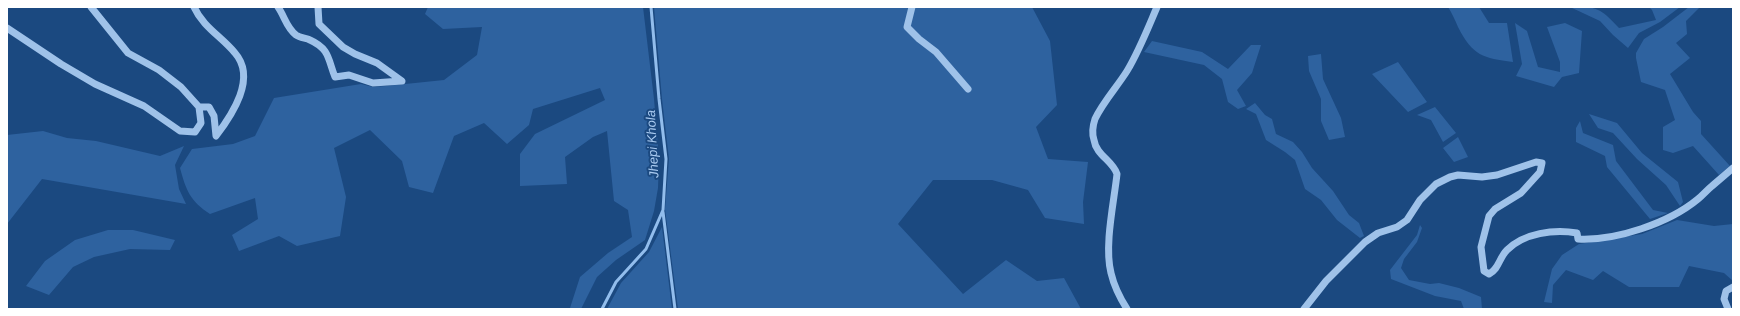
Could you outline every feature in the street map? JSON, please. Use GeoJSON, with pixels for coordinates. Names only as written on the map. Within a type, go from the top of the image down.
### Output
{"type":"FeatureCollection","features":[{"type":"Feature","properties":{"kind":"street"},"geometry":{"type":"LineString","coordinates":[[7,28],[61,64],[95,84],[144,106],[180,131],[195,132],[202,124],[199,107],[181,87],[159,70],[128,53],[91,7]]}},
{"type":"Feature","properties":{"kind":"street"},"geometry":{"type":"LineString","coordinates":[[194,7],[199,17],[236,54],[244,69],[243,84],[237,102],[228,119],[216,136],[214,116],[209,107],[199,107]]}},
{"type":"Feature","properties":{"kind":"street"},"geometry":{"type":"LineString","coordinates":[[278,7],[283,14],[286,25],[297,36],[311,40],[326,51],[335,77],[349,76],[373,83],[402,81],[377,63],[355,54],[343,47],[319,24],[318,7]]}},
{"type":"Feature","properties":{"kind":"street"},"geometry":{"type":"LineString","coordinates":[[912,7],[907,27],[919,39],[936,52],[968,89]]}},
{"type":"Feature","properties":{"kind":"street"},"geometry":{"type":"LineString","coordinates":[[1127,309],[1120,298],[1110,272],[1109,242],[1117,174],[1115,167],[1101,155],[1094,142],[1093,133],[1095,120],[1127,70],[1143,40],[1157,7]]}},
{"type":"Feature","properties":{"kind":"street"},"geometry":{"type":"LineString","coordinates":[[1304,309],[1326,281],[1365,242],[1378,233],[1397,227],[1407,220],[1428,192],[1436,184],[1450,177],[1458,175],[1482,177],[1497,175],[1536,162],[1542,163],[1540,172],[1521,193],[1495,209],[1489,216],[1481,247],[1484,271],[1489,274],[1495,271],[1507,250],[1527,238],[1540,234],[1567,232],[1577,233],[1578,239],[1586,240],[1606,238],[1652,225],[1676,213],[1698,199],[1733,168]]}},
{"type":"Feature","properties":{"kind":"street"},"geometry":{"type":"LineString","coordinates":[[1728,309],[1724,299],[1726,291],[1733,287]]}},
{"type":"Feature","properties":{"kind":"shaded area"},"geometry":{"type":"Polygon","coordinates":[[[428,7],[643,7],[654,99],[659,159],[658,188],[654,211],[645,240],[616,260],[597,277],[581,309],[568,309],[570,308],[580,277],[608,253],[632,237],[628,210],[614,201],[607,131],[593,137],[565,157],[567,184],[520,186],[520,154],[535,134],[605,100],[600,88],[533,109],[529,125],[507,144],[484,123],[454,136],[433,193],[409,187],[402,161],[370,130],[334,148],[346,197],[340,236],[297,246],[279,236],[239,251],[232,235],[258,219],[255,198],[210,214],[193,200],[187,189],[180,168],[192,149],[233,144],[255,136],[274,98],[361,84],[373,87],[444,80],[477,55],[482,27],[443,29],[425,14],[428,7]]]}},
{"type":"Feature","properties":{"kind":"shaded area"},"geometry":{"type":"Polygon","coordinates":[[[654,7],[1032,7],[1050,41],[1057,105],[1036,127],[1048,159],[1088,162],[1083,202],[1084,224],[1045,218],[1028,190],[992,180],[933,180],[898,224],[963,294],[1006,260],[1037,281],[1064,278],[1081,309],[678,309],[665,209],[669,159],[654,7]]]}},
{"type":"Feature","properties":{"kind":"shaded area"},"geometry":{"type":"Polygon","coordinates":[[[1448,7],[1479,7],[1489,23],[1507,23],[1513,62],[1486,57],[1474,50],[1463,37],[1448,7]]]}},
{"type":"Feature","properties":{"kind":"shaded area"},"geometry":{"type":"Polygon","coordinates":[[[1570,7],[1587,7],[1598,10],[1607,16],[1619,28],[1656,20],[1652,10],[1649,7],[1680,7],[1660,22],[1639,33],[1628,48],[1600,21],[1570,7]]]}},
{"type":"Feature","properties":{"kind":"shaded area"},"geometry":{"type":"Polygon","coordinates":[[[1689,7],[1699,8],[1686,21],[1687,34],[1676,43],[1690,58],[1670,74],[1693,112],[1701,121],[1701,134],[1730,166],[1719,175],[1693,146],[1673,153],[1663,150],[1663,127],[1675,120],[1665,90],[1641,82],[1636,58],[1636,53],[1644,39],[1663,27],[1689,7]]]}},
{"type":"Feature","properties":{"kind":"shaded area"},"geometry":{"type":"Polygon","coordinates":[[[1515,23],[1527,31],[1538,67],[1560,72],[1560,62],[1547,27],[1565,23],[1582,31],[1579,73],[1562,77],[1554,87],[1516,76],[1522,64],[1515,23]]]}},
{"type":"Feature","properties":{"kind":"shaded area"},"geometry":{"type":"Polygon","coordinates":[[[1152,41],[1202,52],[1228,69],[1251,45],[1261,45],[1252,73],[1237,90],[1246,106],[1238,109],[1228,102],[1222,79],[1204,65],[1144,52],[1152,41]]]}},
{"type":"Feature","properties":{"kind":"shaded area"},"geometry":{"type":"Polygon","coordinates":[[[1321,54],[1323,79],[1341,118],[1345,137],[1329,140],[1321,121],[1321,99],[1309,71],[1308,56],[1321,54]]]}},
{"type":"Feature","properties":{"kind":"shaded area"},"geometry":{"type":"Polygon","coordinates":[[[1398,62],[1427,102],[1408,112],[1372,74],[1398,62]]]}},
{"type":"Feature","properties":{"kind":"shaded area"},"geometry":{"type":"Polygon","coordinates":[[[1255,103],[1265,115],[1272,119],[1276,134],[1293,142],[1302,152],[1312,168],[1333,191],[1349,215],[1359,223],[1364,236],[1360,238],[1337,220],[1321,200],[1305,189],[1295,160],[1266,140],[1256,114],[1246,109],[1255,103]]]}},
{"type":"Feature","properties":{"kind":"shaded area"},"geometry":{"type":"Polygon","coordinates":[[[1435,107],[1456,133],[1443,142],[1431,120],[1417,115],[1435,107]]]}},
{"type":"Feature","properties":{"kind":"shaded area"},"geometry":{"type":"Polygon","coordinates":[[[1589,114],[1617,123],[1642,153],[1678,182],[1683,202],[1680,206],[1666,185],[1637,159],[1613,133],[1598,128],[1589,114]]]}},
{"type":"Feature","properties":{"kind":"shaded area"},"geometry":{"type":"Polygon","coordinates":[[[1580,121],[1583,133],[1613,145],[1616,161],[1653,210],[1668,213],[1650,219],[1607,167],[1605,156],[1576,142],[1576,128],[1580,121]]]}},
{"type":"Feature","properties":{"kind":"shaded area"},"geometry":{"type":"Polygon","coordinates":[[[43,131],[67,138],[96,141],[160,156],[184,146],[175,165],[179,189],[186,204],[42,179],[7,224],[7,135],[43,131]]]}},
{"type":"Feature","properties":{"kind":"shaded area"},"geometry":{"type":"Polygon","coordinates":[[[1458,137],[1468,157],[1454,162],[1443,148],[1458,137]]]}},
{"type":"Feature","properties":{"kind":"shaded area"},"geometry":{"type":"Polygon","coordinates":[[[1677,220],[1714,226],[1733,224],[1733,281],[1724,273],[1689,266],[1679,287],[1629,287],[1603,271],[1593,280],[1566,270],[1553,285],[1552,303],[1544,302],[1552,269],[1562,255],[1579,244],[1642,234],[1677,220]]]}},
{"type":"Feature","properties":{"kind":"shaded area"},"geometry":{"type":"Polygon","coordinates":[[[1420,225],[1422,228],[1417,242],[1404,259],[1401,268],[1409,280],[1430,284],[1439,283],[1459,288],[1481,297],[1482,309],[1464,309],[1461,301],[1435,296],[1391,279],[1390,270],[1417,235],[1420,225]]]}},
{"type":"Feature","properties":{"kind":"shaded area"},"geometry":{"type":"Polygon","coordinates":[[[662,227],[672,309],[607,309],[621,283],[649,252],[662,227]]]}},
{"type":"Feature","properties":{"kind":"shaded area"},"geometry":{"type":"Polygon","coordinates":[[[108,230],[133,230],[175,240],[170,250],[130,249],[94,257],[73,267],[49,295],[26,286],[45,261],[75,240],[108,230]]]}},
{"type":"Feature","properties":{"kind":"waterway","name":"Jhepi Khola"},"geometry":{"type":"LineString","coordinates":[[602,309],[616,282],[646,249],[663,210],[666,159],[651,7]]}},
{"type":"Feature","properties":{"kind":"waterway"},"geometry":{"type":"LineString","coordinates":[[663,212],[675,309]]}}]}
